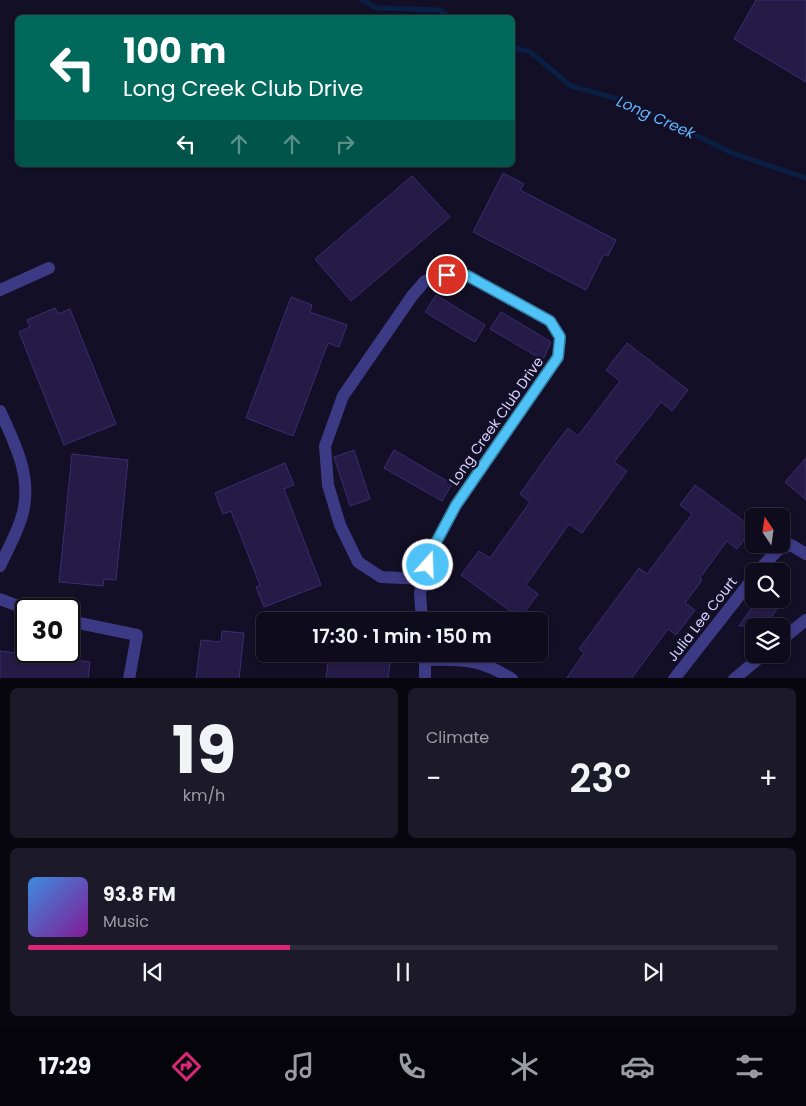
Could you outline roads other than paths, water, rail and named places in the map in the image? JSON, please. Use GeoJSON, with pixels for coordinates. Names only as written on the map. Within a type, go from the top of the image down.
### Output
{"type":"FeatureCollection","features":[{"type":"Feature","properties":{"kind":"street"},"geometry":{"type":"LineString","coordinates":[[0,290],[49,268]]}},
{"type":"Feature","properties":{"kind":"street","name":"Long Creek Club Drive"},"geometry":{"type":"LineString","coordinates":[[421,612],[420,593],[424,579],[432,550],[456,505],[558,357],[560,337],[550,321],[468,276],[447,275],[426,281],[412,296],[343,396],[325,446],[328,485],[340,525],[358,562],[381,577],[424,579]]}},
{"type":"Feature","properties":{"kind":"street"},"geometry":{"type":"LineString","coordinates":[[0,411],[16,445],[26,481],[22,518],[0,566]]}},
{"type":"Feature","properties":{"kind":"street"},"geometry":{"type":"LineString","coordinates":[[766,563],[778,550],[791,545],[806,554]]}},
{"type":"Feature","properties":{"kind":"street","name":"Julia Lee Court"},"geometry":{"type":"LineString","coordinates":[[674,678],[745,587]]}},
{"type":"Feature","properties":{"kind":"street"},"geometry":{"type":"LineString","coordinates":[[0,599],[15,605]]}},
{"type":"Feature","properties":{"kind":"street"},"geometry":{"type":"LineString","coordinates":[[790,633],[806,620]]}},
{"type":"Feature","properties":{"kind":"street"},"geometry":{"type":"LineString","coordinates":[[80,623],[137,635],[129,678]]}},
{"type":"Feature","properties":{"kind":"street"},"geometry":{"type":"LineString","coordinates":[[425,662],[425,678]]}},
{"type":"Feature","properties":{"kind":"street"},"geometry":{"type":"LineString","coordinates":[[477,662],[485,664],[512,678]]}},
{"type":"Feature","properties":{"kind":"street"},"geometry":{"type":"LineString","coordinates":[[734,678],[753,663]]}},
{"type":"Feature","properties":{"kind":"waterway","name":"Long Creek"},"geometry":{"type":"LineString","coordinates":[[362,0],[377,8],[439,10],[447,15]]}},
{"type":"Feature","properties":{"kind":"waterway","name":"Long Creek"},"geometry":{"type":"LineString","coordinates":[[515,48],[530,52],[571,86],[629,102],[732,153],[806,178]]}}]}
